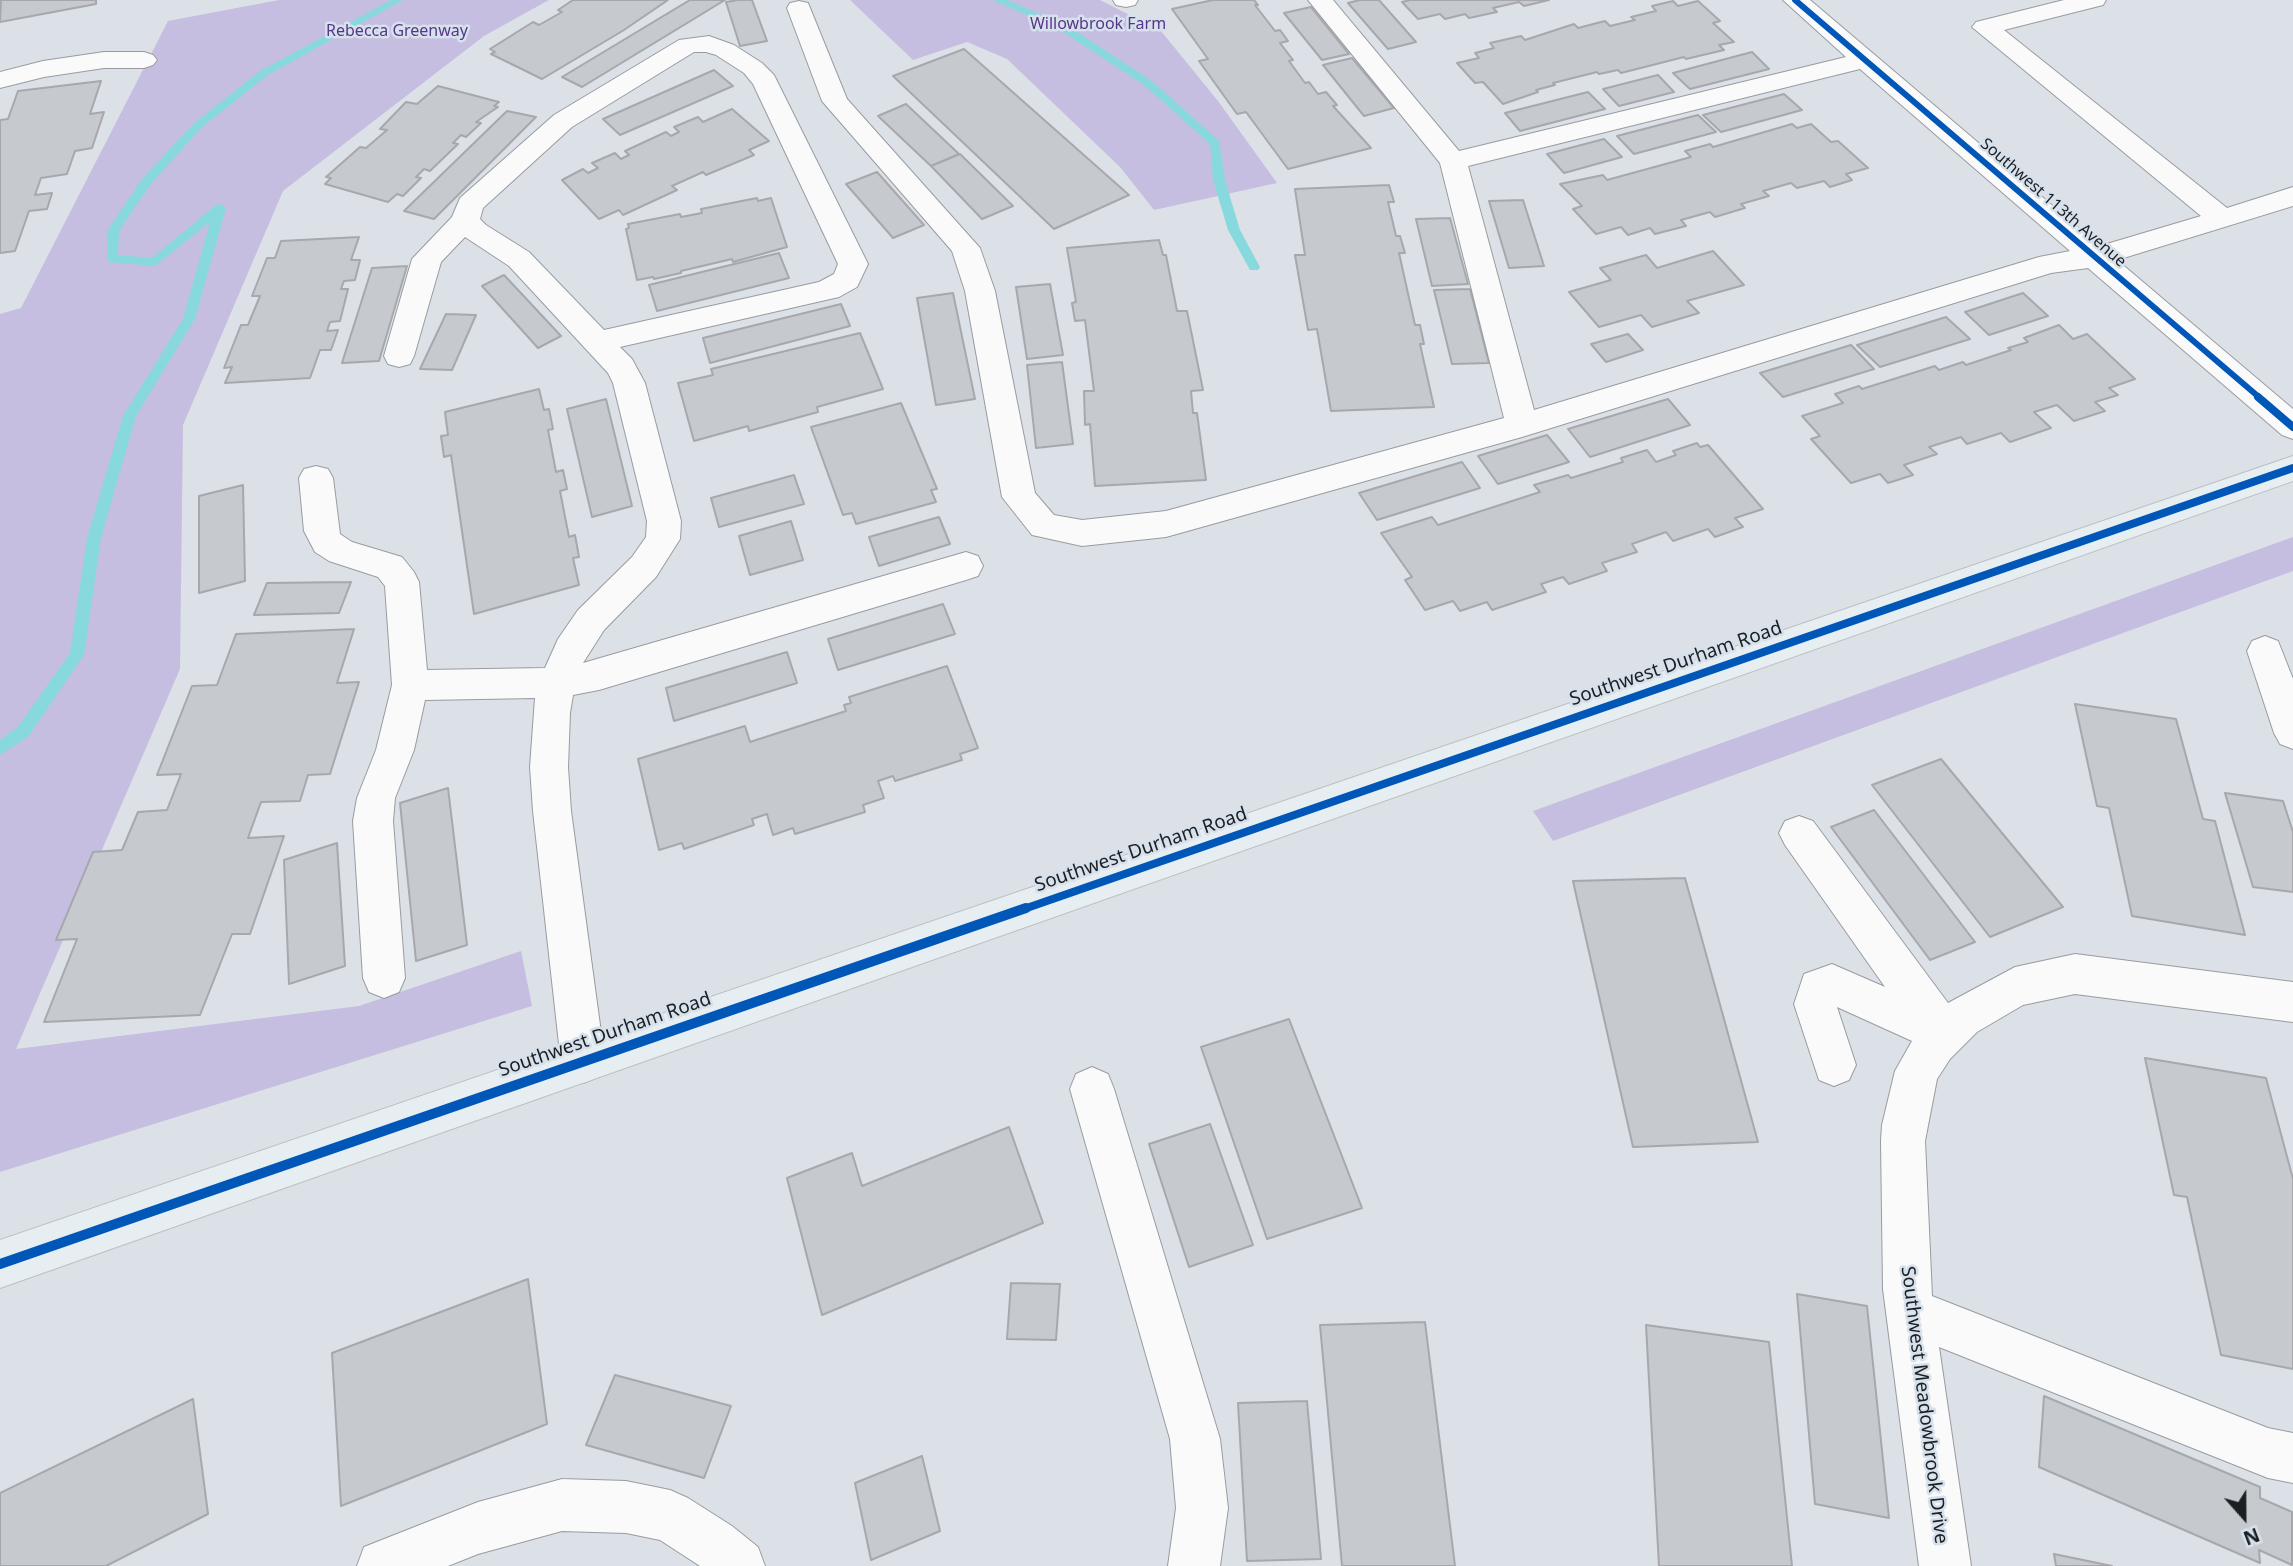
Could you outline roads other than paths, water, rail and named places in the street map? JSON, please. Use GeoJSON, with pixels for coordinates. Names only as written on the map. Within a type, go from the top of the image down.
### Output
{"type":"FeatureCollection","features":[{"type":"Feature","properties":{"kind":"main road","name":"Southwest Durham Road"},"geometry":{"type":"LineString","coordinates":[[0,1264],[2293,468]]}},
{"type":"Feature","properties":{"kind":"street"},"geometry":{"type":"LineString","coordinates":[[1320,0],[1452,161],[1522,425]]}},
{"type":"Feature","properties":{"kind":"street","name":"Southwest 113th Avenue"},"geometry":{"type":"LineString","coordinates":[[1796,0],[2293,427]]}},
{"type":"Feature","properties":{"kind":"street"},"geometry":{"type":"LineString","coordinates":[[2094,0],[1985,27],[2223,219]]}},
{"type":"Feature","properties":{"kind":"street"},"geometry":{"type":"LineString","coordinates":[[799,8],[835,101],[965,248],[980,291],[1019,497],[1044,526],[1082,533],[1166,524],[1522,425],[2049,264],[2095,257],[2293,196]]}},
{"type":"Feature","properties":{"kind":"street"},"geometry":{"type":"LineString","coordinates":[[399,356],[427,259],[465,220],[470,204],[563,121],[688,45],[709,44],[717,47],[753,68],[765,81],[853,264],[847,280],[828,290],[600,341]]}},
{"type":"Feature","properties":{"kind":"street"},"geometry":{"type":"LineString","coordinates":[[0,80],[43,69],[104,61],[144,60]]}},
{"type":"Feature","properties":{"kind":"street"},"geometry":{"type":"LineString","coordinates":[[1452,161],[1865,60]]}},
{"type":"Feature","properties":{"kind":"street"},"geometry":{"type":"LineString","coordinates":[[465,220],[476,232],[519,259],[600,341],[621,367],[629,383],[664,521],[663,539],[645,567],[591,620],[571,649],[557,683],[551,713],[552,811],[583,1062]]}},
{"type":"Feature","properties":{"kind":"street"},"geometry":{"type":"LineString","coordinates":[[316,478],[321,531],[327,543],[341,552],[390,568],[402,582],[410,685],[395,750],[376,798],[373,821],[384,978]]}},
{"type":"Feature","properties":{"kind":"street"},"geometry":{"type":"LineString","coordinates":[[410,685],[557,683],[599,675],[967,566]]}},
{"type":"Feature","properties":{"kind":"street"},"geometry":{"type":"LineString","coordinates":[[2265,651],[2293,733]]}},
{"type":"Feature","properties":{"kind":"street"},"geometry":{"type":"LineString","coordinates":[[1799,833],[1945,1035]]}},
{"type":"Feature","properties":{"kind":"street","name":"Southwest Meadowbrook Drive"},"geometry":{"type":"LineString","coordinates":[[1944,1566],[1907,1275],[1904,1125],[1917,1071],[1935,1044],[1962,1018],[2015,987],[2075,974],[2293,1002]]}},
{"type":"Feature","properties":{"kind":"street"},"geometry":{"type":"LineString","coordinates":[[1834,1065],[1815,1004],[1819,988],[1832,984],[1945,1035]]}},
{"type":"Feature","properties":{"kind":"street"},"geometry":{"type":"LineString","coordinates":[[1093,1089],[1195,1439],[1202,1508],[1194,1566]]}},
{"type":"Feature","properties":{"kind":"street"},"geometry":{"type":"LineString","coordinates":[[1910,1311],[2268,1453],[2293,1458]]}},
{"type":"Feature","properties":{"kind":"street"},"geometry":{"type":"LineString","coordinates":[[383,1566],[478,1528],[562,1505],[626,1507],[670,1516],[713,1544],[740,1566]]}},
{"type":"Feature","properties":{"kind":"waterway"},"geometry":{"type":"LineString","coordinates":[[0,748],[23,732],[77,655],[94,538],[130,416],[189,319],[220,208],[155,262],[112,259],[113,231],[146,182],[197,126],[264,73],[398,0]]}},
{"type":"Feature","properties":{"kind":"waterway"},"geometry":{"type":"LineString","coordinates":[[998,0],[1064,28],[1148,83],[1215,143],[1219,180],[1234,230],[1254,267]]}},
{"type":"Feature","properties":{"kind":"park label","name":"Willowbrook Farm"},"geometry":{"type":"Point","coordinates":[1098,24]}},
{"type":"Feature","properties":{"kind":"park label","name":"Rebecca Greenway"},"geometry":{"type":"Point","coordinates":[397,31]}}]}
